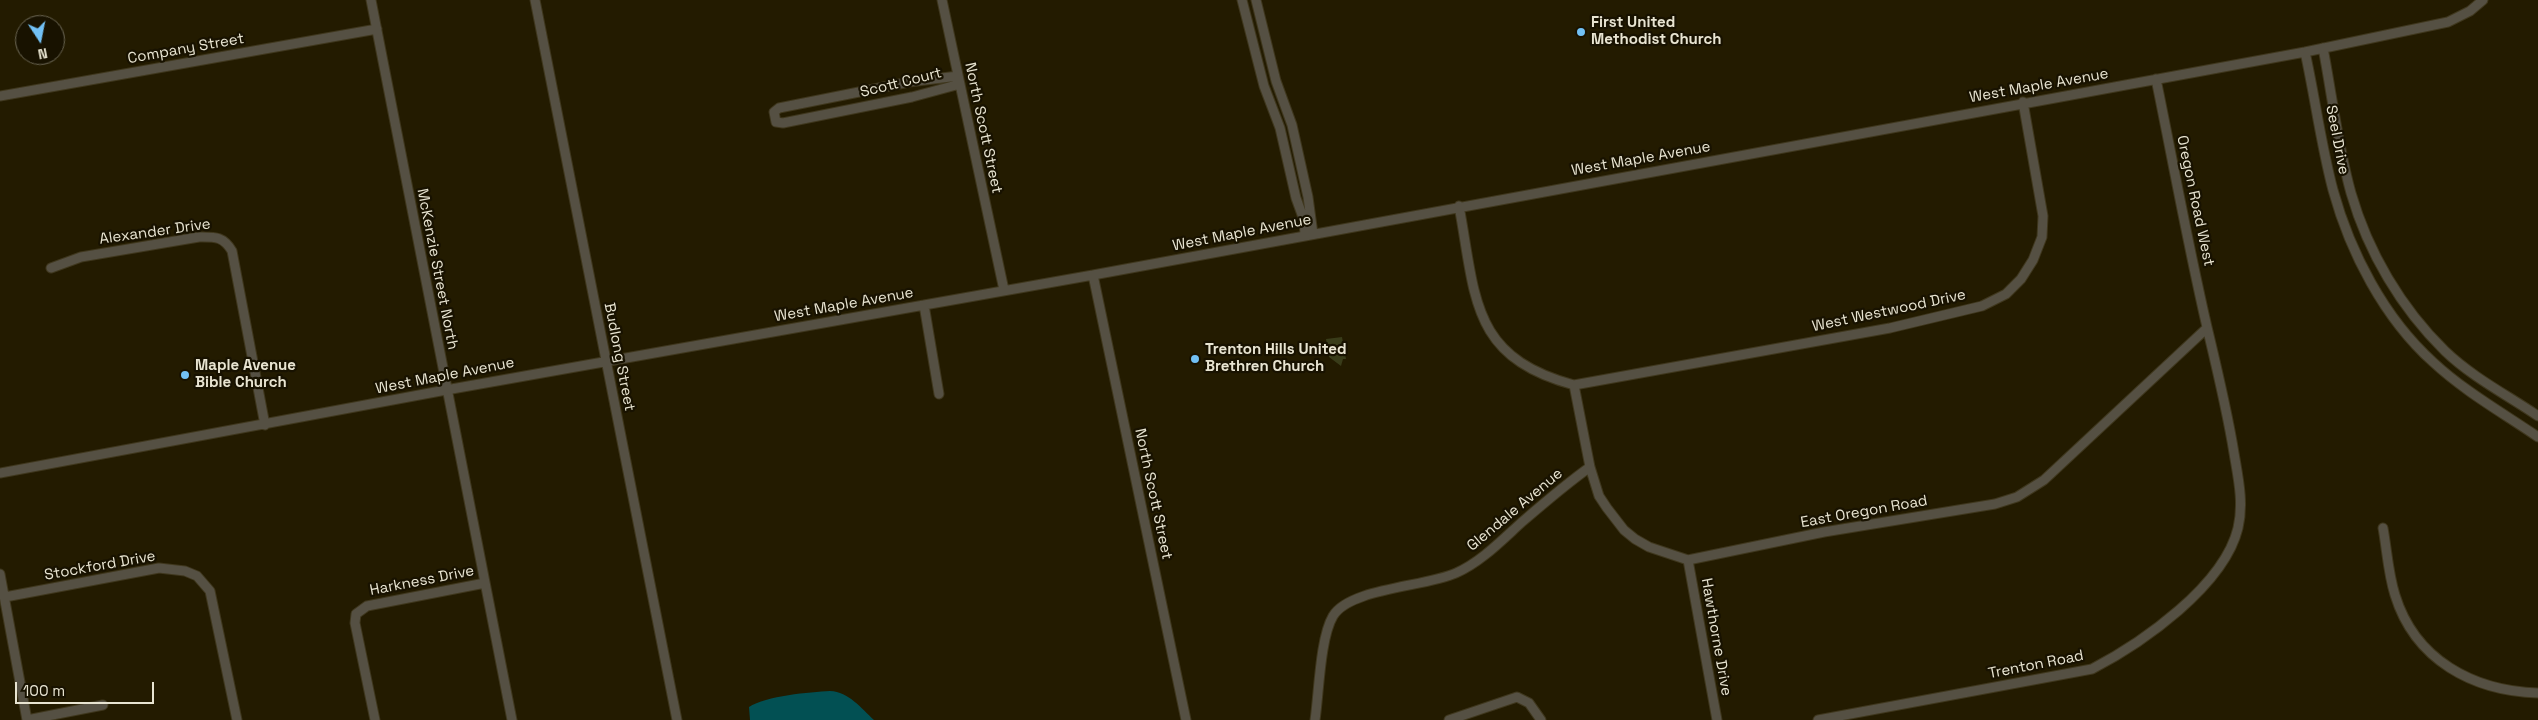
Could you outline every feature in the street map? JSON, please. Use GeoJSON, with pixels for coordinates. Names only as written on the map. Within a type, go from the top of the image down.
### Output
{"type":"FeatureCollection","features":[{"type":"Feature","properties":{"kind":"street","name":"McKenzie Street North"},"geometry":{"type":"LineString","coordinates":[[371,0],[512,720]]}},
{"type":"Feature","properties":{"kind":"street","name":"Budlong Street"},"geometry":{"type":"LineString","coordinates":[[535,0],[677,720]]}},
{"type":"Feature","properties":{"kind":"street","name":"North Scott Street"},"geometry":{"type":"LineString","coordinates":[[942,0],[1004,290]]}},
{"type":"Feature","properties":{"kind":"street"},"geometry":{"type":"LineString","coordinates":[[1242,0],[1251,42],[1264,86],[1280,128],[1296,198],[1309,235]]}},
{"type":"Feature","properties":{"kind":"street"},"geometry":{"type":"LineString","coordinates":[[1256,0],[1276,81],[1292,125],[1308,197],[1309,235]]}},
{"type":"Feature","properties":{"kind":"street","name":"West Maple Avenue"},"geometry":{"type":"LineString","coordinates":[[0,473],[606,361],[1093,275],[2023,102],[2306,52],[2448,22],[2470,12],[2483,0]]}},
{"type":"Feature","properties":{"kind":"street","name":"Company Street"},"geometry":{"type":"LineString","coordinates":[[0,96],[377,28]]}},
{"type":"Feature","properties":{"kind":"street"},"geometry":{"type":"LineString","coordinates":[[1251,42],[1264,38]]}},
{"type":"Feature","properties":{"kind":"street","name":"Seel Drive"},"geometry":{"type":"LineString","coordinates":[[2323,48],[2352,193],[2375,254],[2405,306],[2440,346],[2461,364],[2538,416]]}},
{"type":"Feature","properties":{"kind":"street","name":"Seel Drive"},"geometry":{"type":"LineString","coordinates":[[2306,52],[2333,189],[2348,232],[2370,280],[2406,334],[2432,362],[2538,437]]}},
{"type":"Feature","properties":{"kind":"street","name":"Oregon Road West"},"geometry":{"type":"LineString","coordinates":[[2156,79],[2207,328]]}},
{"type":"Feature","properties":{"kind":"street","name":"Scott Court"},"geometry":{"type":"LineString","coordinates":[[959,80],[912,97],[776,122],[774,112],[779,108],[909,82],[959,80]]}},
{"type":"Feature","properties":{"kind":"street","name":"Scott Court"},"geometry":{"type":"LineString","coordinates":[[845,95],[848,110]]}},
{"type":"Feature","properties":{"kind":"street","name":"West Westwood Drive"},"geometry":{"type":"LineString","coordinates":[[1574,385],[1890,328],[1982,306],[2006,294],[2021,279],[2033,260],[2042,237],[2043,216],[2023,102]]}},
{"type":"Feature","properties":{"kind":"street"},"geometry":{"type":"LineString","coordinates":[[1280,128],[1292,125]]}},
{"type":"Feature","properties":{"kind":"street"},"geometry":{"type":"LineString","coordinates":[[1459,206],[1478,306],[1500,348],[1516,360],[1552,379],[1574,385],[1590,467],[1599,496],[1624,530],[1649,547],[1688,560]]}},
{"type":"Feature","properties":{"kind":"street"},"geometry":{"type":"LineString","coordinates":[[2348,232],[2363,224]]}},
{"type":"Feature","properties":{"kind":"street","name":"Alexander Drive"},"geometry":{"type":"LineString","coordinates":[[51,268],[81,257],[199,237],[218,237],[228,243],[232,251],[265,425]]}},
{"type":"Feature","properties":{"kind":"street","name":"North Scott Street"},"geometry":{"type":"LineString","coordinates":[[1093,275],[1186,720]]}},
{"type":"Feature","properties":{"kind":"street"},"geometry":{"type":"LineString","coordinates":[[924,305],[939,394]]}},
{"type":"Feature","properties":{"kind":"street","name":"East Oregon Road"},"geometry":{"type":"LineString","coordinates":[[1688,560],[1824,532],[1994,504],[2017,497],[2044,480],[2207,328]]}},
{"type":"Feature","properties":{"kind":"street","name":"Trenton Road"},"geometry":{"type":"LineString","coordinates":[[1818,720],[2092,669],[2120,654],[2190,600],[2206,582],[2230,548],[2238,528],[2241,505],[2239,482],[2226,407],[2207,328]]}},
{"type":"Feature","properties":{"kind":"street"},"geometry":{"type":"LineString","coordinates":[[2452,377],[2461,364]]}},
{"type":"Feature","properties":{"kind":"street","name":"Glendale Avenue"},"geometry":{"type":"LineString","coordinates":[[1315,720],[1327,632],[1334,615],[1346,603],[1359,596],[1427,584],[1458,573],[1490,551],[1566,484],[1590,467]]}},
{"type":"Feature","properties":{"kind":"street"},"geometry":{"type":"LineString","coordinates":[[2383,528],[2395,596],[2423,647],[2438,661],[2474,682],[2496,688],[2538,693]]}},
{"type":"Feature","properties":{"kind":"street","name":"Hawthorne Drive"},"geometry":{"type":"LineString","coordinates":[[1688,560],[1716,720]]}},
{"type":"Feature","properties":{"kind":"street","name":"Stockford Drive"},"geometry":{"type":"LineString","coordinates":[[5,597],[159,568],[185,571],[198,576],[210,591],[236,720]]}},
{"type":"Feature","properties":{"kind":"street"},"geometry":{"type":"LineString","coordinates":[[0,574],[27,720],[103,705]]}},
{"type":"Feature","properties":{"kind":"street","name":"Harkness Drive"},"geometry":{"type":"LineString","coordinates":[[375,720],[355,623],[356,614],[367,606],[485,583]]}},
{"type":"Feature","properties":{"kind":"street"},"geometry":{"type":"LineString","coordinates":[[1449,720],[1517,697],[1529,703],[1541,720]]}},
{"type":"Feature","properties":{"kind":"green space"},"geometry":{"type":"Polygon","coordinates":[[[1342,337],[1346,359],[1343,359],[1341,366],[1329,357],[1326,339],[1342,337]]]}},
{"type":"Feature","properties":{"kind":"water"},"geometry":{"type":"Polygon","coordinates":[[[830,691],[849,697],[874,720],[750,720],[749,707],[757,703],[788,695],[830,691]]]}},
{"type":"Feature","properties":{"kind":"place","name":"First United Methodist Church"},"geometry":{"type":"Point","coordinates":[1581,32]}},
{"type":"Feature","properties":{"kind":"place","name":"Trenton Hills United Brethren Church"},"geometry":{"type":"Point","coordinates":[1195,359]}},
{"type":"Feature","properties":{"kind":"place","name":"Maple Avenue Bible Church"},"geometry":{"type":"Point","coordinates":[185,375]}}]}
